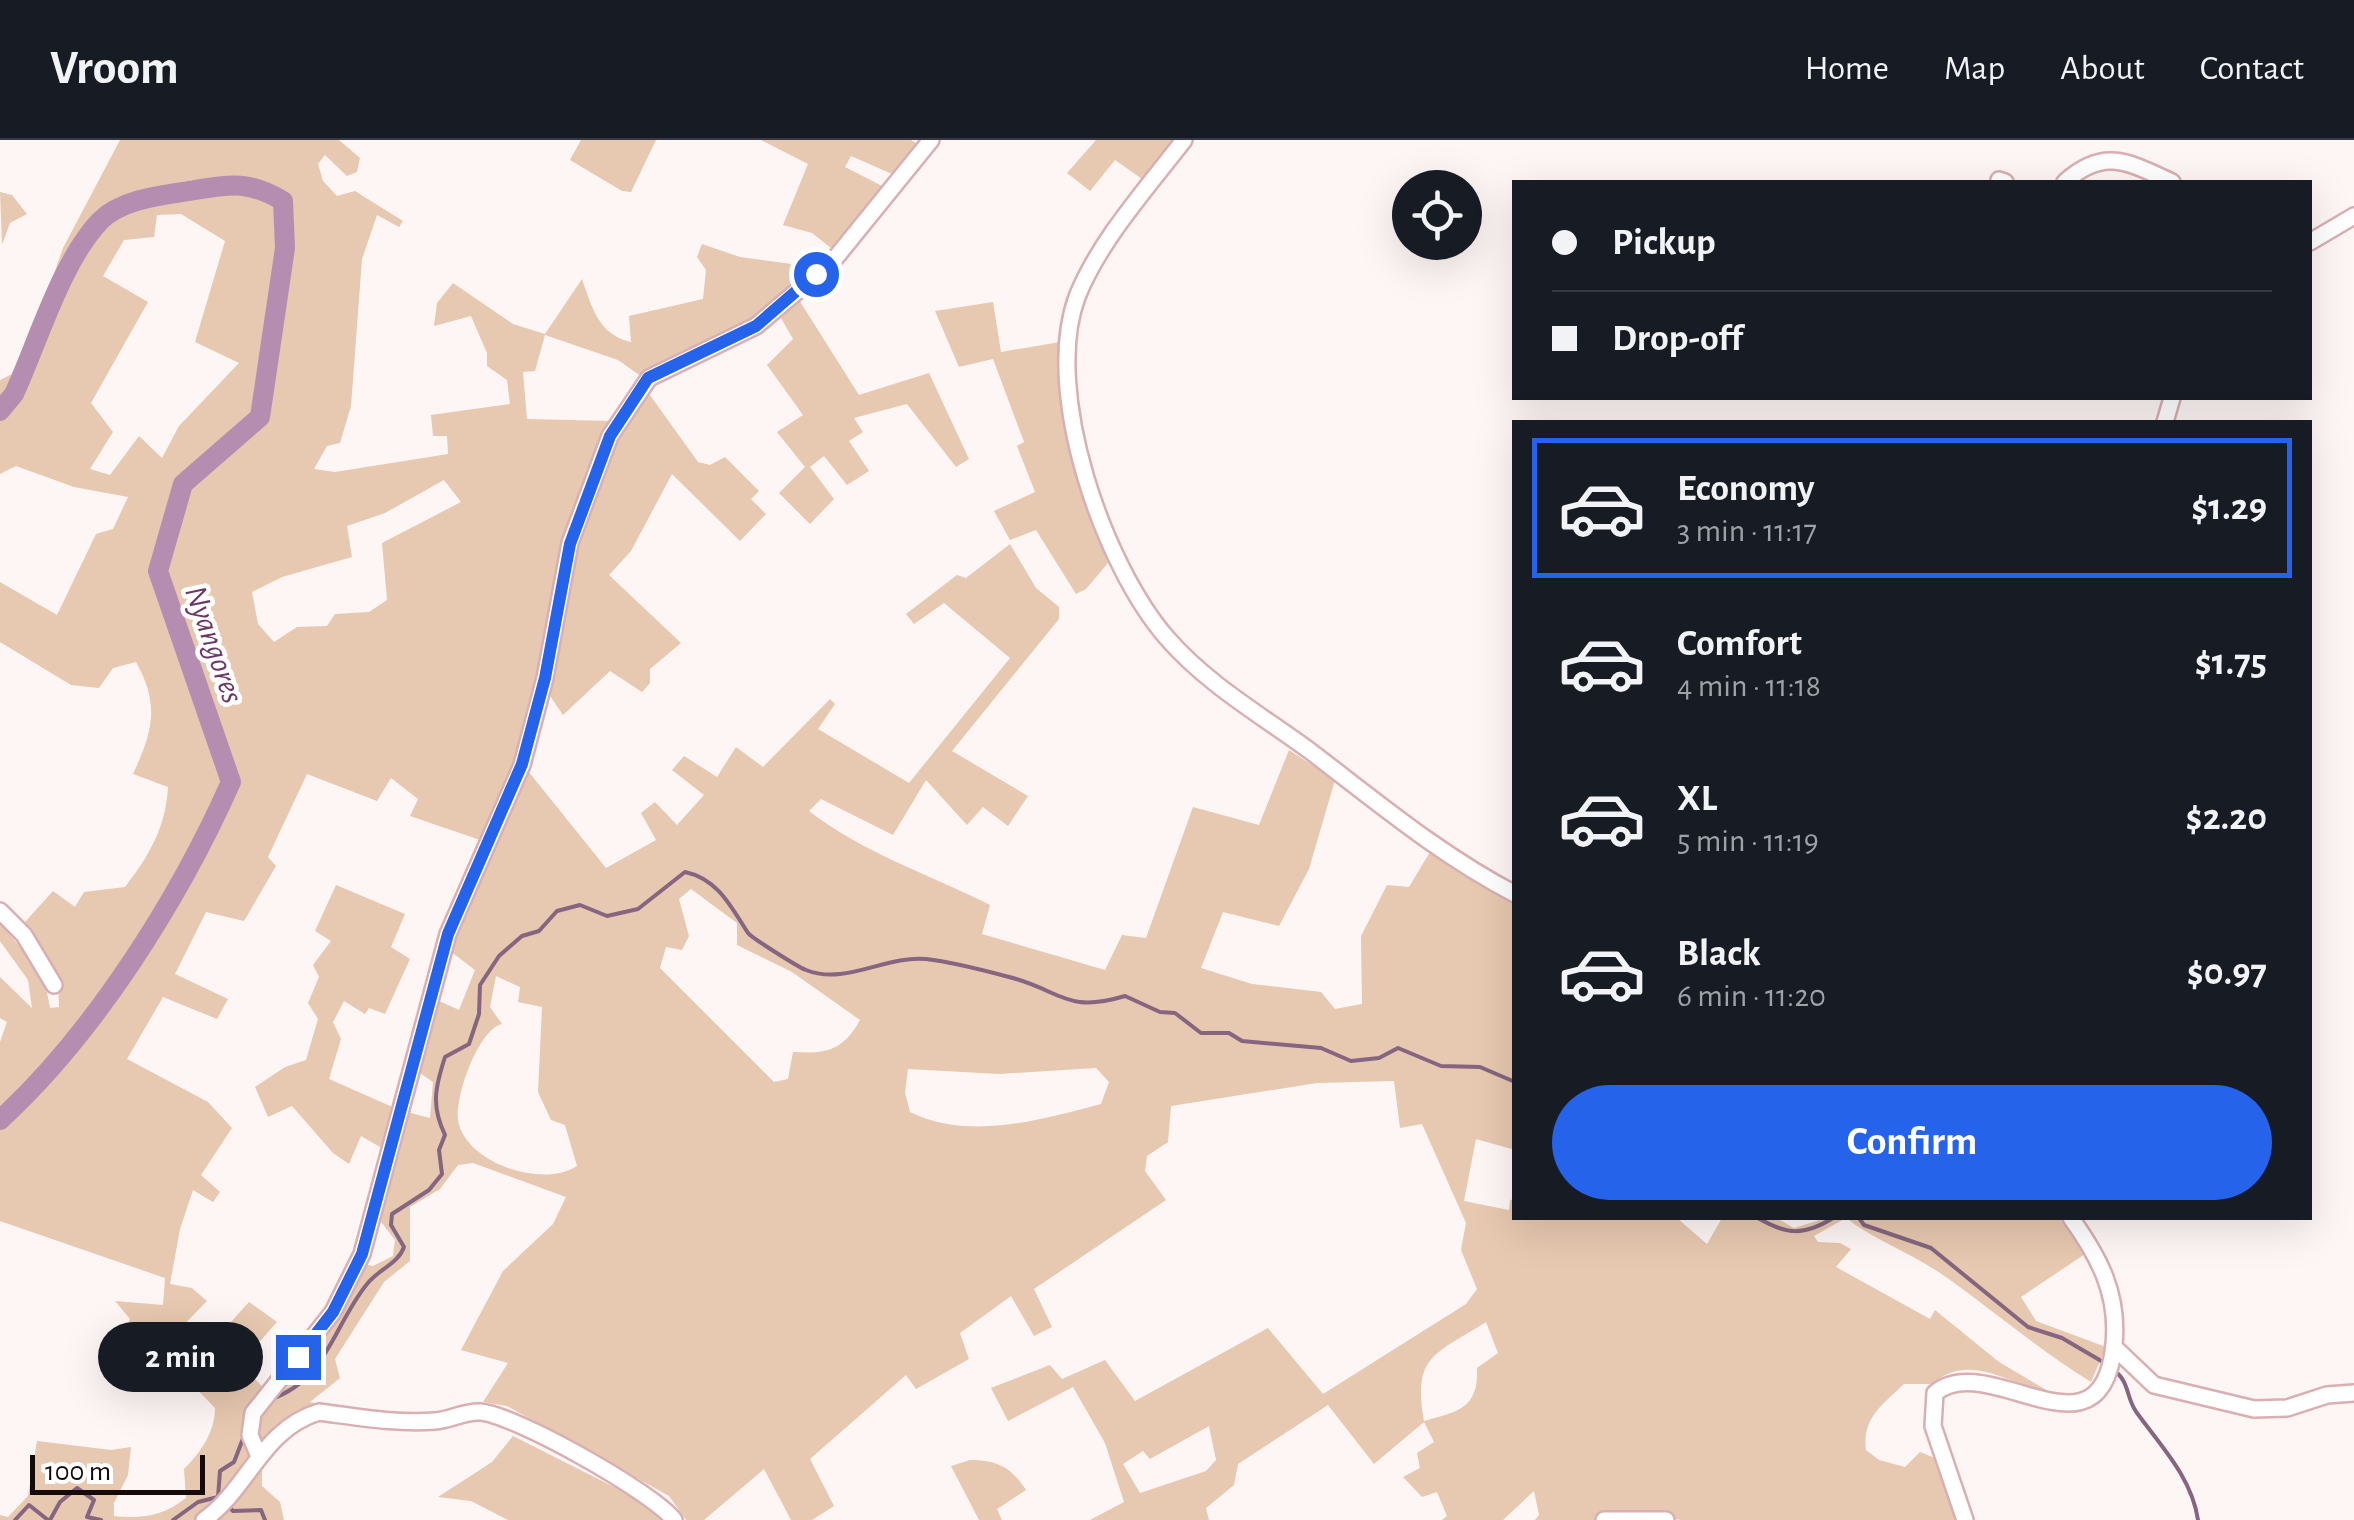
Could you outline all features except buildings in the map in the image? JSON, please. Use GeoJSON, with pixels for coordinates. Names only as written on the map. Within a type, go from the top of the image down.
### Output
{"type":"FeatureCollection","features":[{"type":"Feature","properties":{"kind":"street"},"geometry":{"type":"LineString","coordinates":[[258,1454],[250,1435],[253,1414],[333,1312],[362,1254],[448,934],[522,764],[545,678],[570,544],[610,436],[648,378],[756,326],[833,261],[931,140]]}},
{"type":"Feature","properties":{"kind":"street"},"geometry":{"type":"LineString","coordinates":[[1184,140],[1078,295],[1068,340],[1068,386],[1078,442],[1122,568],[1144,609],[1193,665],[1457,863],[1512,892]]}},
{"type":"Feature","properties":{"kind":"street"},"geometry":{"type":"LineString","coordinates":[[2067,180],[2089,162],[2103,160],[2122,161],[2167,180]]}},
{"type":"Feature","properties":{"kind":"street"},"geometry":{"type":"LineString","coordinates":[[2312,241],[2354,216]]}},
{"type":"Feature","properties":{"kind":"street"},"geometry":{"type":"LineString","coordinates":[[0,912],[24,935],[54,985]]}},
{"type":"Feature","properties":{"kind":"street"},"geometry":{"type":"LineString","coordinates":[[1965,1520],[1933,1426],[1931,1400],[1935,1392],[1957,1382],[1971,1381],[2048,1402],[2075,1402],[2102,1388],[2112,1359],[2110,1287],[2091,1245],[2072,1220]]}},
{"type":"Feature","properties":{"kind":"street"},"geometry":{"type":"LineString","coordinates":[[2112,1359],[2154,1385],[2254,1409],[2287,1408],[2327,1395],[2354,1393]]}},
{"type":"Feature","properties":{"kind":"street"},"geometry":{"type":"LineString","coordinates":[[204,1520],[234,1495],[258,1454],[288,1427],[319,1412],[434,1422],[482,1412],[507,1419],[654,1500],[674,1520]]}},
{"type":"Feature","properties":{"kind":"street"},"geometry":{"type":"LineString","coordinates":[[1604,1520],[1666,1520]]}},
{"type":"Feature","properties":{"kind":"shaded area"},"geometry":{"type":"Polygon","coordinates":[[[120,140],[339,140],[360,158],[357,172],[347,176],[325,155],[318,164],[323,181],[337,196],[355,191],[403,221],[399,227],[377,215],[362,259],[351,406],[340,443],[327,446],[314,469],[335,472],[448,454],[447,436],[433,436],[431,415],[510,404],[507,380],[487,366],[487,353],[471,316],[434,326],[437,303],[453,283],[513,324],[545,334],[582,279],[604,327],[631,342],[629,316],[703,299],[706,270],[697,257],[702,244],[740,257],[814,267],[765,314],[642,377],[618,360],[545,335],[535,371],[523,372],[527,419],[613,421],[592,463],[558,558],[550,620],[519,751],[486,842],[410,816],[418,799],[391,778],[377,801],[307,774],[268,857],[276,866],[244,921],[206,912],[175,974],[228,999],[217,1019],[163,997],[127,1059],[208,1102],[232,1128],[201,1175],[220,1192],[213,1202],[193,1190],[180,1229],[170,1284],[192,1288],[207,1301],[172,1337],[167,1361],[114,1354],[130,1319],[115,1301],[163,1305],[165,1278],[0,1221],[0,1042],[7,1022],[0,1018],[0,977],[32,1008],[28,980],[0,941],[0,922],[44,977],[50,1008],[59,1007],[58,983],[25,922],[53,891],[75,907],[84,892],[125,887],[155,840],[168,787],[133,774],[151,718],[144,677],[136,662],[113,668],[99,688],[71,685],[0,642],[0,582],[57,615],[96,534],[113,529],[128,497],[74,487],[16,466],[0,474],[0,380],[12,374],[41,311],[63,248],[120,140]],[[181,214],[157,215],[154,237],[124,240],[103,276],[148,302],[91,403],[113,432],[90,469],[110,475],[139,436],[162,458],[179,426],[239,363],[195,342],[225,241],[181,214]],[[444,480],[385,513],[347,526],[352,557],[282,577],[252,592],[258,624],[274,642],[297,627],[327,626],[335,614],[369,612],[387,600],[382,543],[461,502],[444,480]]]}},
{"type":"Feature","properties":{"kind":"shaded area"},"geometry":{"type":"Polygon","coordinates":[[[581,140],[656,140],[631,192],[622,191],[570,160],[581,140]]]}},
{"type":"Feature","properties":{"kind":"shaded area"},"geometry":{"type":"Polygon","coordinates":[[[761,140],[916,143],[892,174],[851,156],[845,167],[884,187],[835,251],[812,233],[783,225],[808,164],[761,140]]]}},
{"type":"Feature","properties":{"kind":"shaded area"},"geometry":{"type":"Polygon","coordinates":[[[1096,140],[1175,140],[1145,181],[1115,160],[1090,191],[1067,173],[1096,140]]]}},
{"type":"Feature","properties":{"kind":"shaded area"},"geometry":{"type":"Polygon","coordinates":[[[0,192],[12,195],[27,214],[10,223],[2,245],[0,192]]]}},
{"type":"Feature","properties":{"kind":"shaded area"},"geometry":{"type":"Polygon","coordinates":[[[799,300],[859,395],[929,373],[969,459],[956,467],[907,404],[854,418],[863,432],[849,441],[869,471],[847,485],[824,456],[810,467],[834,499],[810,524],[779,493],[805,467],[777,432],[803,415],[767,365],[793,339],[781,318],[799,300]]]}},
{"type":"Feature","properties":{"kind":"shaded area"},"geometry":{"type":"Polygon","coordinates":[[[993,302],[1001,352],[1060,342],[1064,400],[1074,455],[1108,563],[1086,589],[1076,594],[1036,530],[1010,540],[994,511],[1035,492],[1017,446],[1024,442],[993,359],[959,367],[935,311],[993,302]]]}},
{"type":"Feature","properties":{"kind":"shaded area"},"geometry":{"type":"Polygon","coordinates":[[[647,391],[698,462],[710,465],[725,457],[759,491],[751,499],[766,514],[740,541],[672,474],[631,551],[609,575],[681,643],[650,669],[650,683],[642,692],[610,671],[563,715],[550,696],[569,574],[607,451],[647,391]]]}},
{"type":"Feature","properties":{"kind":"shaded area"},"geometry":{"type":"Polygon","coordinates":[[[1010,544],[1036,588],[1059,607],[1059,619],[952,751],[1028,796],[1008,826],[983,807],[967,825],[926,780],[893,835],[821,799],[809,811],[874,851],[990,905],[982,934],[1105,970],[1122,935],[1146,938],[1193,807],[1259,825],[1289,750],[1335,780],[1309,869],[1279,926],[1223,912],[1201,968],[1252,984],[1321,992],[1335,1009],[1362,1004],[1361,936],[1387,885],[1409,887],[1430,852],[1512,900],[1512,1149],[1476,1139],[1464,1201],[1509,1210],[1512,1200],[1512,1220],[1679,1220],[1707,1244],[1721,1220],[1780,1220],[1794,1228],[1820,1220],[1842,1220],[1814,1236],[1818,1242],[1840,1243],[1851,1249],[1836,1267],[1930,1319],[1935,1310],[1999,1362],[2053,1394],[1991,1373],[1961,1370],[1932,1384],[1904,1384],[1875,1413],[1867,1429],[1866,1450],[1879,1460],[1905,1467],[1920,1452],[1935,1458],[1956,1520],[1681,1520],[1626,1512],[1595,1520],[1535,1520],[1539,1515],[1534,1491],[1503,1520],[1442,1520],[1447,1516],[1437,1492],[1422,1497],[1403,1477],[1420,1468],[1417,1453],[1434,1442],[1424,1422],[1374,1464],[1328,1405],[1238,1464],[1234,1485],[1206,1508],[1209,1520],[1090,1520],[1124,1502],[1105,1443],[1073,1387],[1008,1421],[991,1388],[1050,1365],[1062,1379],[1105,1360],[1135,1401],[1268,1328],[1323,1394],[1466,1304],[1477,1289],[1461,1250],[1466,1223],[1422,1124],[1400,1128],[1394,1081],[1317,1083],[1171,1106],[1168,1142],[1147,1156],[1145,1171],[1166,1200],[1034,1289],[1052,1327],[1034,1336],[1011,1296],[960,1333],[969,1359],[916,1389],[906,1375],[810,1459],[834,1506],[812,1520],[791,1520],[764,1469],[704,1520],[686,1520],[669,1496],[507,1406],[483,1402],[508,1363],[461,1350],[503,1271],[553,1224],[566,1197],[473,1163],[458,1165],[440,1189],[410,1207],[410,1261],[384,1282],[335,1359],[340,1378],[310,1402],[324,1405],[260,1448],[255,1436],[258,1414],[364,1264],[373,1266],[393,1256],[395,1240],[379,1219],[407,1112],[430,1118],[433,1082],[417,1071],[437,1000],[459,1010],[475,970],[450,951],[465,902],[528,771],[606,868],[656,840],[641,813],[655,802],[677,825],[704,795],[672,770],[684,756],[717,777],[736,747],[763,767],[830,699],[835,704],[818,729],[909,783],[1010,658],[944,603],[914,624],[906,614],[957,575],[966,578],[1010,544]],[[691,889],[679,899],[689,936],[682,950],[666,947],[660,968],[774,1082],[788,1079],[793,1052],[832,1048],[847,1038],[860,1020],[792,972],[737,945],[737,923],[691,889]],[[496,976],[490,1007],[502,1024],[484,1039],[469,1068],[459,1100],[459,1125],[478,1151],[510,1169],[563,1172],[577,1166],[565,1125],[551,1120],[538,1092],[542,1007],[518,1002],[520,987],[496,976]],[[1096,1068],[999,1074],[908,1069],[905,1093],[910,1112],[933,1121],[1005,1125],[1101,1104],[1109,1082],[1096,1068]],[[1486,1322],[1441,1350],[1425,1369],[1421,1399],[1424,1421],[1456,1411],[1470,1400],[1477,1368],[1498,1353],[1486,1322]],[[1209,1426],[1150,1459],[1143,1451],[1123,1464],[1140,1493],[1206,1471],[1216,1460],[1209,1426]]]}},
{"type":"Feature","properties":{"kind":"shaded area"},"geometry":{"type":"Polygon","coordinates":[[[336,885],[405,914],[391,947],[410,959],[385,1014],[369,1008],[365,1014],[344,1001],[333,1022],[341,1039],[329,1079],[397,1109],[387,1151],[361,1136],[349,1164],[333,1153],[292,1106],[268,1117],[255,1087],[285,1067],[306,1060],[318,1019],[308,1003],[319,977],[313,965],[331,941],[315,931],[336,885]]]}},
{"type":"Feature","properties":{"kind":"shaded area"},"geometry":{"type":"Polygon","coordinates":[[[1849,1220],[2060,1220],[2085,1254],[2021,1297],[2036,1321],[2106,1347],[2091,1382],[2053,1357],[1934,1269],[1849,1220]]]}},
{"type":"Feature","properties":{"kind":"shaded area"},"geometry":{"type":"Polygon","coordinates":[[[249,1302],[277,1322],[240,1364],[264,1388],[243,1416],[253,1455],[227,1495],[196,1520],[0,1520],[0,1515],[8,1517],[28,1496],[37,1441],[111,1450],[131,1447],[128,1475],[114,1503],[114,1516],[152,1515],[186,1498],[184,1469],[206,1441],[215,1408],[183,1375],[249,1302]]]}},
{"type":"Feature","properties":{"kind":"shaded area"},"geometry":{"type":"Polygon","coordinates":[[[513,1436],[624,1492],[663,1520],[508,1520],[471,1501],[438,1497],[492,1462],[513,1436]]]}},
{"type":"Feature","properties":{"kind":"shaded area"},"geometry":{"type":"Polygon","coordinates":[[[970,1460],[1002,1466],[1026,1490],[997,1509],[1002,1520],[979,1520],[951,1466],[970,1460]]]}},
{"type":"Feature","properties":{"kind":"shaded area"},"geometry":{"type":"Polygon","coordinates":[[[262,1470],[262,1486],[280,1502],[284,1520],[213,1520],[262,1470]]]}},
{"type":"Feature","properties":{"kind":"waterway","name":"Nyangores"},"geometry":{"type":"LineString","coordinates":[[0,411],[14,394],[73,258],[109,213],[145,199],[230,186],[261,190],[283,201],[285,248],[260,417],[183,484],[158,571],[231,782],[186,872],[131,963],[68,1047],[0,1120]]}},
{"type":"Feature","properties":{"kind":"waterway"},"geometry":{"type":"LineString","coordinates":[[271,1399],[305,1379],[317,1365],[355,1300],[404,1247],[391,1225],[392,1214],[429,1190],[442,1174],[439,1150],[445,1135],[436,1106],[439,1078],[445,1057],[469,1044],[479,1014],[480,985],[499,956],[522,936],[539,931],[557,911],[580,905],[607,916],[638,909],[685,872],[715,888],[751,936],[801,968],[821,974],[911,959],[936,960],[1009,977],[1076,1001],[1125,996],[1160,1012],[1175,1013],[1201,1033],[1229,1033],[1242,1041],[1321,1048],[1351,1061],[1379,1058],[1398,1048],[1441,1066],[1480,1067],[1512,1081]]}},
{"type":"Feature","properties":{"kind":"waterway"},"geometry":{"type":"LineString","coordinates":[[1762,1220],[1795,1231],[1829,1220]]}},
{"type":"Feature","properties":{"kind":"waterway"},"geometry":{"type":"LineString","coordinates":[[1860,1220],[1864,1225],[1931,1248],[2028,1327],[2062,1338],[2103,1362]]}},
{"type":"Feature","properties":{"kind":"waterway"},"geometry":{"type":"LineString","coordinates":[[2111,1368],[2122,1378],[2133,1407],[2182,1476],[2198,1520]]}},
{"type":"Feature","properties":{"kind":"waterway"},"geometry":{"type":"LineString","coordinates":[[173,1520],[198,1502],[218,1497],[220,1471],[234,1462],[244,1436]]}},
{"type":"Feature","properties":{"kind":"waterway"},"geometry":{"type":"LineString","coordinates":[[50,1520],[60,1502],[77,1488],[94,1500],[87,1517],[101,1520]]}},
{"type":"Feature","properties":{"kind":"waterway"},"geometry":{"type":"LineString","coordinates":[[15,1520],[29,1505],[48,1520]]}},
{"type":"Feature","properties":{"kind":"waterway"},"geometry":{"type":"LineString","coordinates":[[228,1506],[233,1511],[261,1510],[265,1520]]}},
{"type":"Feature","properties":{"kind":"route"},"geometry":{"type":"LineString","coordinates":[[298,1357],[333,1312],[362,1254],[448,934],[522,764],[545,678],[570,544],[610,436],[648,378],[756,326],[816,274]]}}]}
